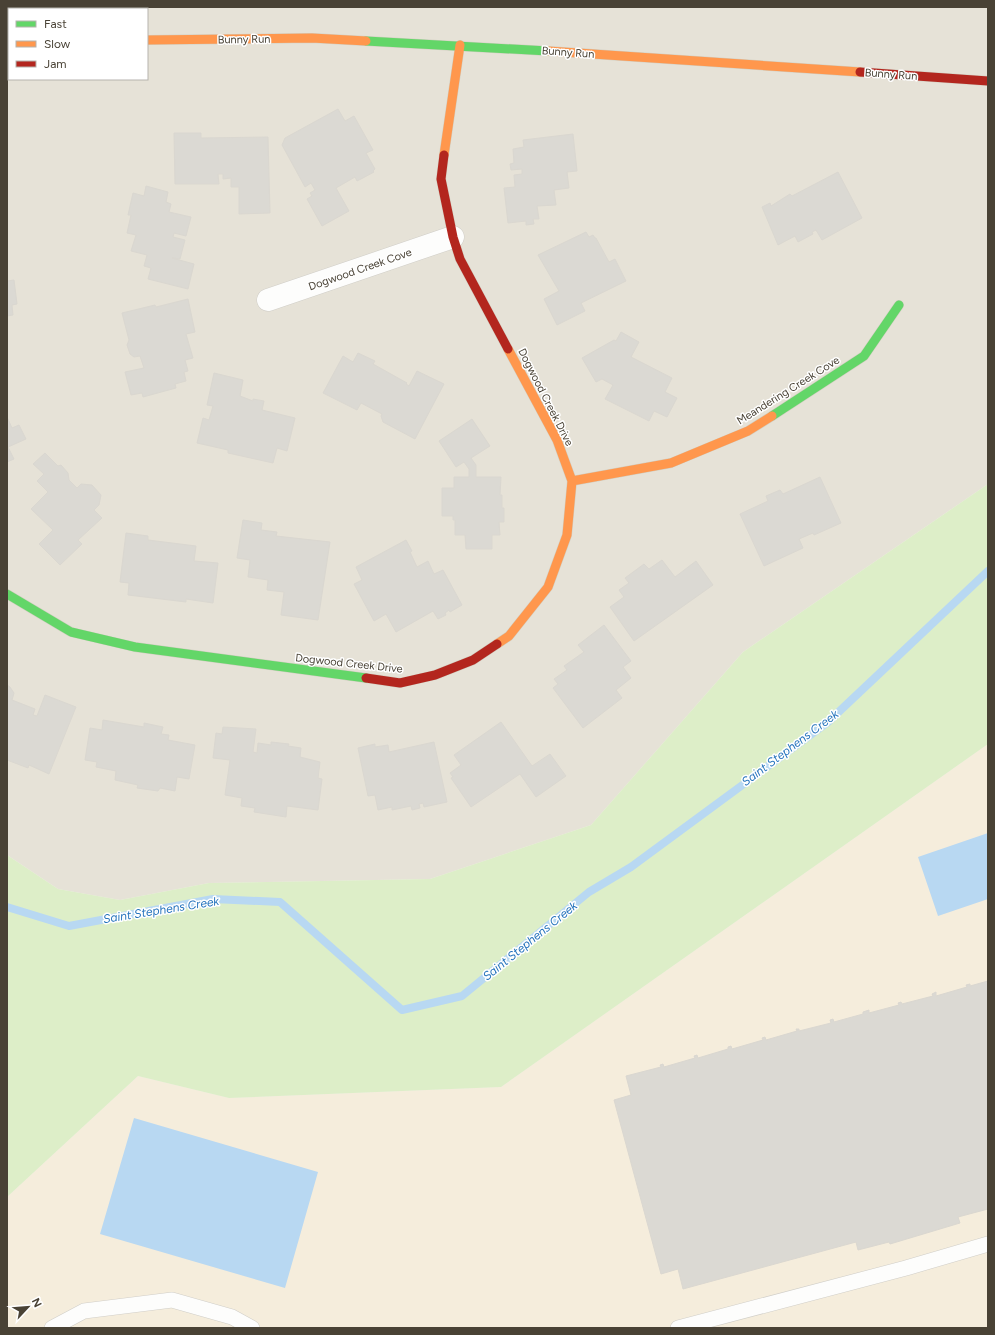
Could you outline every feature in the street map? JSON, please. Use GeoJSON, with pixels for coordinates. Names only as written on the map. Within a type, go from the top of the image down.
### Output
{"type":"FeatureCollection","features":[{"type":"Feature","properties":{"kind":"street","name":"Bunny Run"},"geometry":{"type":"LineString","coordinates":[[148,40],[312,38],[460,45],[988,81]]}},
{"type":"Feature","properties":{"kind":"street","name":"Dogwood Creek Drive"},"geometry":{"type":"LineString","coordinates":[[7,594],[71,632],[135,647],[400,683],[435,675],[473,660],[509,636],[527,616],[548,587],[567,535],[572,481],[557,440],[460,259],[453,237],[441,180],[460,45]]}},
{"type":"Feature","properties":{"kind":"street","name":"Dogwood Creek Cove"},"geometry":{"type":"LineString","coordinates":[[268,300],[453,237]]}},
{"type":"Feature","properties":{"kind":"street","name":"Meandering Creek Cove"},"geometry":{"type":"LineString","coordinates":[[572,481],[671,463],[748,431],[864,356],[899,305]]}},
{"type":"Feature","properties":{"kind":"lane"},"geometry":{"type":"LineString","coordinates":[[678,1328],[906,1268],[988,1244]]}},
{"type":"Feature","properties":{"kind":"lane"},"geometry":{"type":"LineString","coordinates":[[52,1328],[84,1310],[172,1300],[232,1317],[252,1328]]}},
{"type":"Feature","properties":{"kind":"shaded area"},"geometry":{"type":"Polygon","coordinates":[[[7,7],[988,7],[988,484],[743,652],[591,825],[430,879],[209,883],[120,900],[58,889],[7,855],[7,7]]]}},
{"type":"Feature","properties":{"kind":"shaded area"},"geometry":{"type":"Polygon","coordinates":[[[988,744],[988,1328],[7,1328],[7,1197],[138,1076],[229,1098],[501,1087],[988,744]]]}},
{"type":"Feature","properties":{"kind":"green space"},"geometry":{"type":"Polygon","coordinates":[[[988,484],[988,744],[501,1087],[229,1098],[138,1076],[7,1197],[7,855],[58,889],[120,900],[209,883],[430,879],[591,825],[743,652],[988,484]]]}},
{"type":"Feature","properties":{"kind":"water"},"geometry":{"type":"Polygon","coordinates":[[[988,833],[988,899],[938,916],[918,857],[988,833]]]}},
{"type":"Feature","properties":{"kind":"water"},"geometry":{"type":"Polygon","coordinates":[[[134,1118],[318,1172],[285,1288],[100,1234],[134,1118]]]}},
{"type":"Feature","properties":{"kind":"building"},"geometry":{"type":"Polygon","coordinates":[[[338,109],[345,121],[354,116],[373,150],[366,153],[375,169],[373,171],[374,172],[357,181],[355,177],[336,188],[349,211],[322,226],[307,199],[312,196],[310,193],[315,190],[311,183],[305,187],[282,145],[285,138],[338,109]]]}},
{"type":"Feature","properties":{"kind":"building"},"geometry":{"type":"Polygon","coordinates":[[[174,133],[201,133],[201,138],[268,137],[270,213],[239,214],[239,187],[231,187],[231,178],[223,179],[223,174],[218,174],[219,184],[175,184],[174,133]]]}},
{"type":"Feature","properties":{"kind":"building"},"geometry":{"type":"Polygon","coordinates":[[[573,134],[577,171],[567,172],[569,188],[554,190],[556,205],[537,206],[539,219],[533,219],[534,224],[526,225],[526,221],[508,223],[504,188],[515,187],[514,175],[522,174],[522,169],[511,170],[510,164],[514,163],[513,149],[524,147],[523,140],[573,134]]]}},
{"type":"Feature","properties":{"kind":"building"},"geometry":{"type":"Polygon","coordinates":[[[838,172],[862,218],[822,240],[816,230],[812,232],[813,234],[798,242],[795,236],[778,245],[762,207],[770,203],[771,206],[790,194],[792,196],[838,172]]]}},
{"type":"Feature","properties":{"kind":"building"},"geometry":{"type":"Polygon","coordinates":[[[146,186],[168,192],[166,202],[171,204],[169,212],[191,217],[186,236],[174,233],[173,237],[185,240],[180,259],[172,258],[194,264],[188,289],[148,279],[151,268],[144,266],[147,255],[131,251],[136,235],[127,233],[131,215],[128,215],[133,193],[144,196],[146,186]]]}},
{"type":"Feature","properties":{"kind":"building"},"geometry":{"type":"Polygon","coordinates":[[[586,232],[589,237],[593,235],[596,238],[609,262],[615,259],[626,281],[581,303],[585,311],[557,325],[544,299],[559,291],[538,255],[586,232]]]}},
{"type":"Feature","properties":{"kind":"building"},"geometry":{"type":"Polygon","coordinates":[[[14,280],[17,304],[12,305],[13,315],[7,316],[7,281],[14,280]]]}},
{"type":"Feature","properties":{"kind":"building"},"geometry":{"type":"Polygon","coordinates":[[[188,299],[195,332],[186,334],[193,358],[185,360],[188,371],[184,372],[186,381],[175,384],[176,388],[143,397],[142,393],[131,395],[125,372],[144,368],[140,356],[134,357],[130,354],[127,345],[129,340],[122,313],[188,299]]]}},
{"type":"Feature","properties":{"kind":"building"},"geometry":{"type":"Polygon","coordinates":[[[621,332],[639,342],[631,357],[672,378],[665,392],[677,398],[667,417],[654,411],[649,421],[605,399],[613,385],[602,379],[596,382],[582,358],[614,340],[616,341],[621,332]]]}},
{"type":"Feature","properties":{"kind":"building"},"geometry":{"type":"Polygon","coordinates":[[[358,353],[375,361],[373,364],[407,383],[406,384],[409,386],[417,371],[444,384],[415,439],[383,422],[381,416],[382,414],[361,403],[357,410],[323,393],[343,356],[353,362],[358,353]]]}},
{"type":"Feature","properties":{"kind":"building"},"geometry":{"type":"Polygon","coordinates":[[[214,373],[243,380],[240,396],[253,401],[253,399],[264,401],[262,410],[295,418],[287,451],[277,448],[273,463],[228,453],[228,450],[197,443],[203,418],[209,420],[213,406],[207,405],[214,373]]]}},
{"type":"Feature","properties":{"kind":"building"},"geometry":{"type":"Polygon","coordinates":[[[7,417],[12,428],[19,425],[26,439],[8,447],[14,459],[7,462],[7,417]]]}},
{"type":"Feature","properties":{"kind":"building"},"geometry":{"type":"Polygon","coordinates":[[[472,419],[490,446],[471,458],[476,465],[476,477],[501,477],[500,495],[502,495],[502,508],[504,508],[504,522],[499,522],[500,535],[492,535],[492,549],[466,549],[465,535],[455,535],[455,520],[453,520],[453,516],[442,516],[442,488],[454,488],[454,477],[469,477],[469,469],[464,462],[456,467],[439,441],[472,419]]]}},
{"type":"Feature","properties":{"kind":"building"},"geometry":{"type":"Polygon","coordinates":[[[45,453],[58,466],[61,465],[68,473],[69,480],[77,488],[81,484],[92,485],[101,495],[99,505],[94,510],[102,518],[78,540],[82,544],[60,565],[39,544],[53,530],[31,509],[48,492],[37,481],[44,474],[33,464],[45,453]]]}},
{"type":"Feature","properties":{"kind":"building"},"geometry":{"type":"Polygon","coordinates":[[[820,477],[841,523],[814,535],[813,533],[799,539],[803,548],[764,566],[740,514],[768,501],[766,496],[780,490],[783,494],[820,477]]]}},
{"type":"Feature","properties":{"kind":"building"},"geometry":{"type":"Polygon","coordinates":[[[243,520],[262,523],[261,530],[277,532],[276,536],[330,542],[318,620],[281,615],[284,592],[267,590],[268,580],[248,577],[250,560],[237,558],[243,520]]]}},
{"type":"Feature","properties":{"kind":"building"},"geometry":{"type":"Polygon","coordinates":[[[126,533],[148,536],[148,540],[196,546],[194,561],[218,563],[213,603],[186,599],[186,602],[128,595],[129,583],[120,582],[126,533]]]}},
{"type":"Feature","properties":{"kind":"building"},"geometry":{"type":"Polygon","coordinates":[[[406,540],[412,551],[410,552],[417,567],[428,561],[434,574],[443,570],[462,605],[450,612],[449,610],[445,613],[446,615],[438,619],[433,611],[396,632],[386,614],[374,621],[354,584],[362,580],[356,567],[406,540]]]}},
{"type":"Feature","properties":{"kind":"building"},"geometry":{"type":"Polygon","coordinates":[[[662,560],[675,577],[696,561],[713,585],[634,641],[610,607],[624,597],[619,590],[629,583],[625,578],[644,564],[649,569],[662,560]]]}},
{"type":"Feature","properties":{"kind":"building"},"geometry":{"type":"Polygon","coordinates":[[[604,625],[631,661],[623,667],[631,678],[616,690],[622,698],[583,728],[553,688],[558,684],[554,679],[567,670],[564,666],[584,652],[578,645],[604,625]]]}},
{"type":"Feature","properties":{"kind":"building"},"geometry":{"type":"Polygon","coordinates":[[[7,685],[14,693],[12,700],[35,709],[33,715],[37,716],[45,695],[76,707],[49,774],[29,765],[28,768],[7,760],[7,685]]]}},
{"type":"Feature","properties":{"kind":"building"},"geometry":{"type":"Polygon","coordinates":[[[103,720],[144,727],[144,723],[163,727],[161,734],[169,735],[168,740],[195,745],[189,779],[177,777],[175,791],[160,788],[158,791],[137,788],[138,785],[115,780],[116,771],[96,767],[97,762],[85,760],[90,728],[102,730],[103,720]]]}},
{"type":"Feature","properties":{"kind":"building"},"geometry":{"type":"Polygon","coordinates":[[[501,722],[532,766],[550,754],[566,776],[536,797],[520,774],[471,807],[451,778],[453,777],[450,773],[461,765],[454,755],[501,722]]]}},
{"type":"Feature","properties":{"kind":"building"},"geometry":{"type":"Polygon","coordinates":[[[223,727],[256,729],[253,752],[257,753],[258,743],[271,745],[271,742],[289,744],[288,746],[301,748],[300,757],[320,762],[318,778],[322,779],[318,810],[287,806],[286,817],[254,812],[255,808],[241,806],[242,798],[225,795],[230,760],[213,758],[216,733],[222,734],[223,727]]]}},
{"type":"Feature","properties":{"kind":"building"},"geometry":{"type":"Polygon","coordinates":[[[434,742],[447,802],[424,807],[423,803],[419,804],[420,808],[412,810],[411,806],[392,810],[392,807],[378,810],[375,795],[368,796],[358,748],[375,744],[375,747],[388,745],[389,752],[434,742]]]}},
{"type":"Feature","properties":{"kind":"building"},"geometry":{"type":"Polygon","coordinates":[[[988,981],[988,1209],[958,1217],[960,1223],[890,1244],[889,1242],[858,1250],[856,1242],[683,1289],[678,1269],[661,1274],[614,1100],[631,1095],[626,1076],[661,1067],[660,1065],[663,1064],[664,1067],[695,1058],[694,1056],[697,1055],[698,1058],[728,1049],[728,1047],[731,1046],[732,1049],[763,1040],[762,1038],[765,1037],[766,1040],[797,1031],[796,1029],[799,1029],[799,1031],[831,1023],[830,1020],[833,1019],[834,1022],[863,1014],[863,1012],[869,1010],[869,1013],[899,1005],[898,1003],[901,1002],[902,1004],[933,996],[932,994],[936,992],[936,996],[967,987],[966,985],[970,984],[970,986],[988,981]]]}},
{"type":"Feature","properties":{"kind":"waterway","name":"Saint Stephens Creek"},"geometry":{"type":"LineString","coordinates":[[7,907],[69,926],[213,899],[280,902],[402,1010],[462,996],[589,892],[631,867],[828,722],[988,571]]}},
{"type":"Feature","properties":{"kind":"traffic: fast"},"geometry":{"type":"LineString","coordinates":[[366,41],[548,51]]}},
{"type":"Feature","properties":{"kind":"traffic: fast"},"geometry":{"type":"LineString","coordinates":[[772,416],[864,356],[899,305]]}},
{"type":"Feature","properties":{"kind":"traffic: fast"},"geometry":{"type":"LineString","coordinates":[[7,594],[71,632],[135,647],[366,678]]}},
{"type":"Feature","properties":{"kind":"traffic: slow"},"geometry":{"type":"LineString","coordinates":[[148,40],[312,38],[366,41]]}},
{"type":"Feature","properties":{"kind":"traffic: slow"},"geometry":{"type":"LineString","coordinates":[[444,155],[460,45]]}},
{"type":"Feature","properties":{"kind":"traffic: slow"},"geometry":{"type":"LineString","coordinates":[[548,51],[860,72]]}},
{"type":"Feature","properties":{"kind":"traffic: slow"},"geometry":{"type":"LineString","coordinates":[[497,644],[509,636],[548,587],[567,535],[572,481],[557,440],[508,349]]}},
{"type":"Feature","properties":{"kind":"traffic: slow"},"geometry":{"type":"LineString","coordinates":[[572,481],[671,463],[748,431],[772,416]]}},
{"type":"Feature","properties":{"kind":"traffic: jam"},"geometry":{"type":"LineString","coordinates":[[860,72],[988,81]]}},
{"type":"Feature","properties":{"kind":"traffic: jam"},"geometry":{"type":"LineString","coordinates":[[444,155],[441,179],[453,237],[460,259],[508,349]]}},
{"type":"Feature","properties":{"kind":"traffic: jam"},"geometry":{"type":"LineString","coordinates":[[366,678],[400,683],[435,675],[473,660],[497,644]]}}]}
